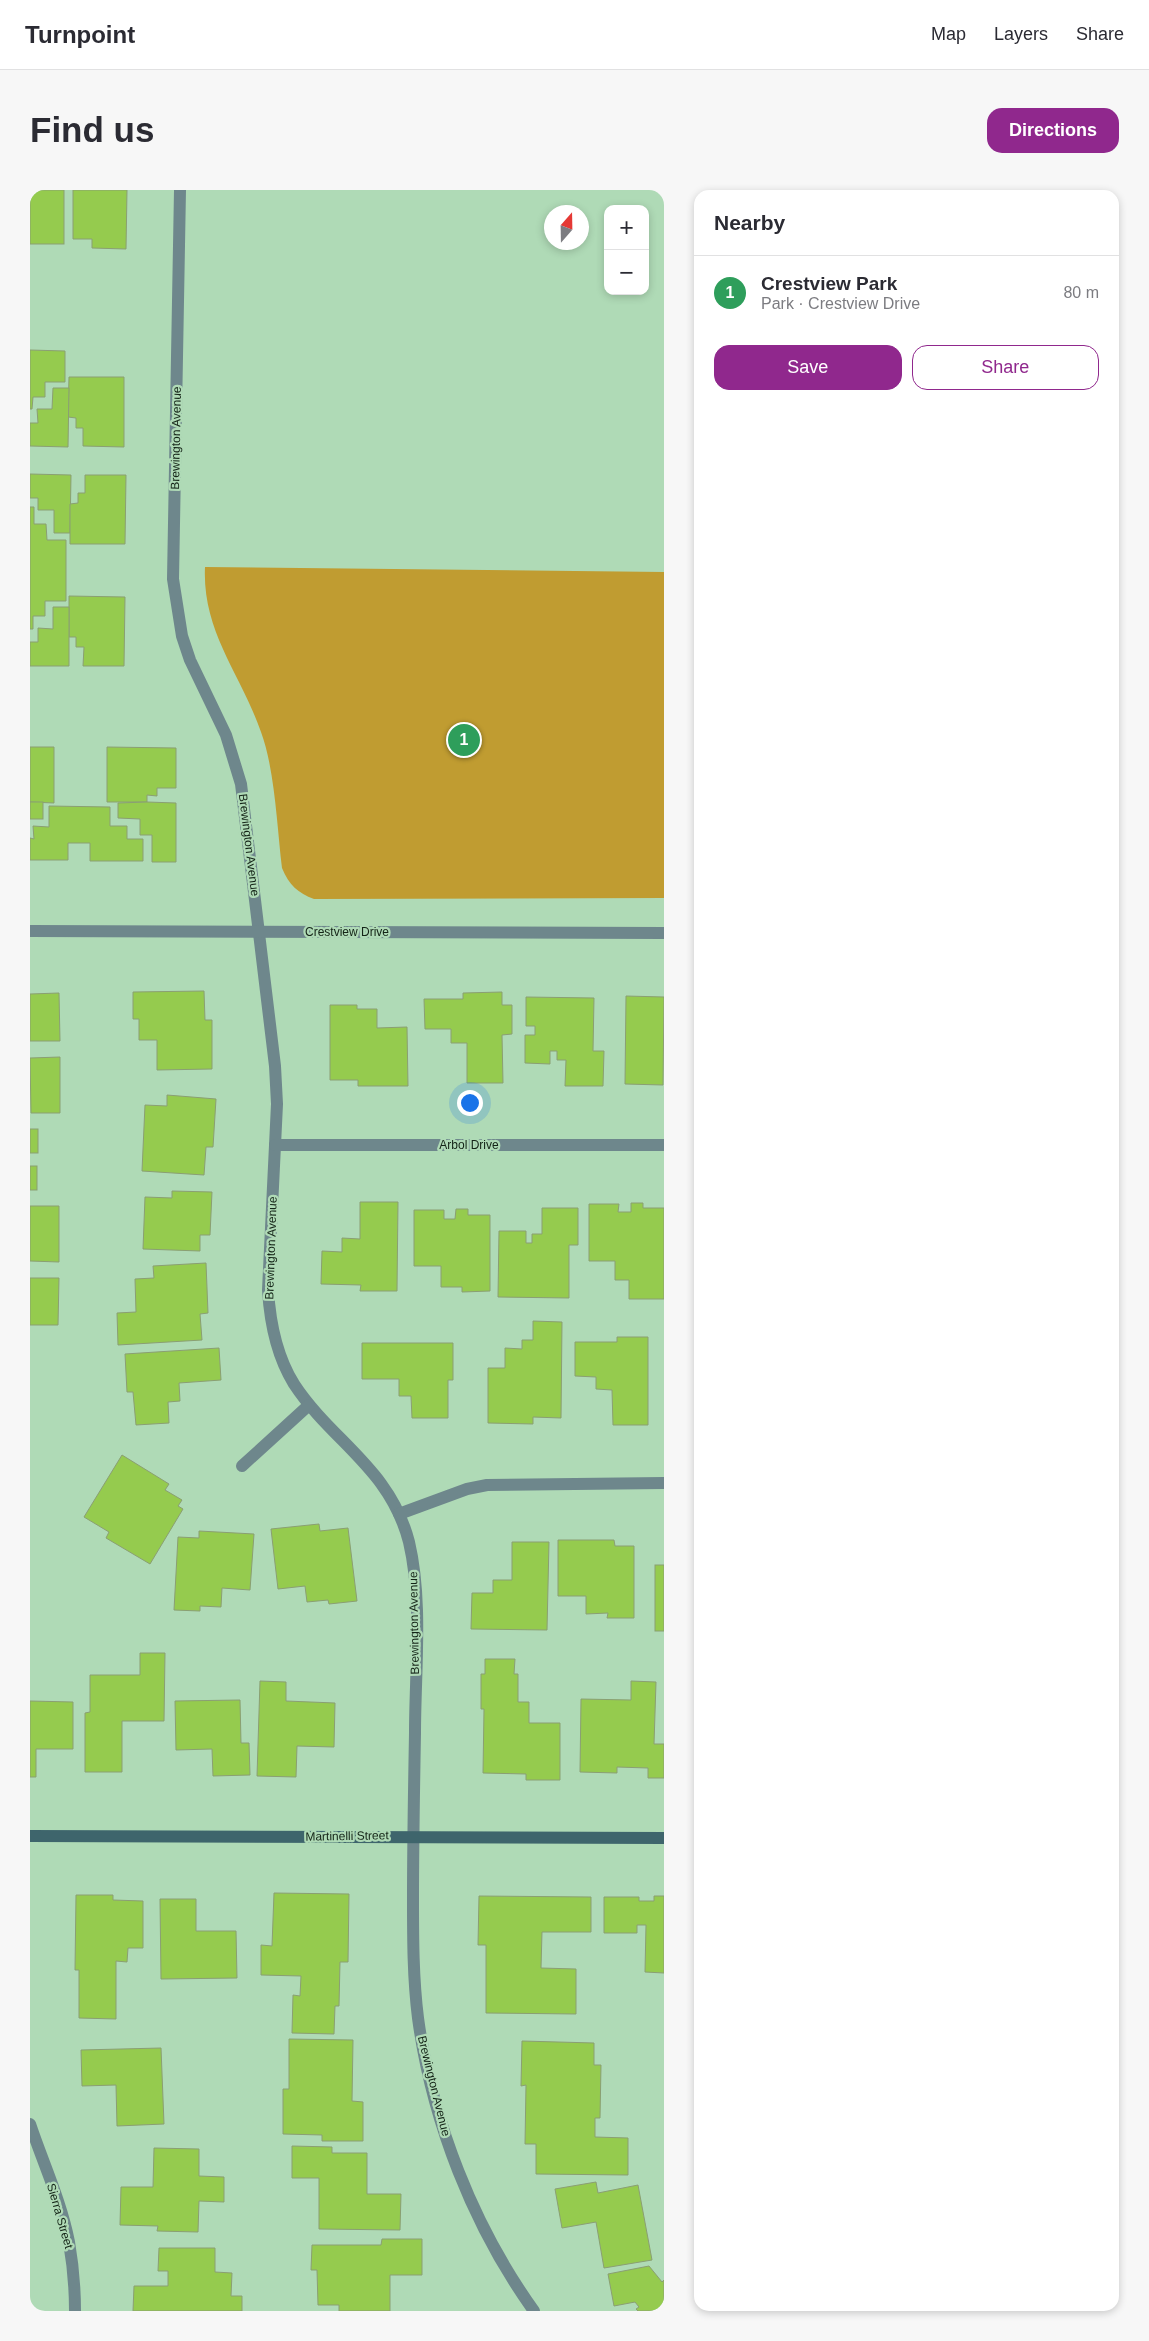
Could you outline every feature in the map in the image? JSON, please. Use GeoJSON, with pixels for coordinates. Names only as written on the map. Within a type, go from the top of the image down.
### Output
{"type":"FeatureCollection","features":[{"type":"Feature","properties":{"kind":"street","name":"Brewington Avenue"},"geometry":{"type":"LineString","coordinates":[[180,190],[174,587],[182,636],[235,760],[243,799],[276,1066],[275,1145],[268,1290],[270,1318],[283,1364],[309,1405],[372,1471],[387,1492],[400,1514],[409,1545],[416,1601],[413,1835],[414,1972],[418,2017],[434,2095],[451,2150],[487,2234],[534,2311]]}},
{"type":"Feature","properties":{"kind":"street","name":"Crestview Drive"},"geometry":{"type":"LineString","coordinates":[[30,931],[664,933]]}},
{"type":"Feature","properties":{"kind":"street","name":"Arbol Drive"},"geometry":{"type":"LineString","coordinates":[[275,1145],[664,1145]]}},
{"type":"Feature","properties":{"kind":"street"},"geometry":{"type":"LineString","coordinates":[[242,1466],[309,1405]]}},
{"type":"Feature","properties":{"kind":"street"},"geometry":{"type":"LineString","coordinates":[[400,1514],[467,1489],[487,1485],[664,1482]]}},
{"type":"Feature","properties":{"kind":"street","name":"Martinelli Street"},"geometry":{"type":"LineString","coordinates":[[30,1836],[261,1838],[413,1835],[664,1838]]}},
{"type":"Feature","properties":{"kind":"street","name":"Sierra Street"},"geometry":{"type":"LineString","coordinates":[[30,2124],[58,2201],[68,2240],[74,2277],[76,2311]]}},
{"type":"Feature","properties":{"kind":"shaded area"},"geometry":{"type":"Polygon","coordinates":[[[205,567],[664,572],[664,898],[314,899],[303,894],[291,884],[282,868],[275,799],[266,747],[253,711],[216,632],[206,590],[205,567]]]}},
{"type":"Feature","properties":{"kind":"building"},"geometry":{"type":"Polygon","coordinates":[[[30,190],[64,190],[64,244],[30,244],[30,190]]]}},
{"type":"Feature","properties":{"kind":"building"},"geometry":{"type":"Polygon","coordinates":[[[73,190],[127,190],[126,249],[92,248],[92,239],[73,239],[73,190]]]}},
{"type":"Feature","properties":{"kind":"building"},"geometry":{"type":"Polygon","coordinates":[[[30,350],[65,351],[65,382],[45,382],[45,397],[33,397],[32,409],[30,409],[30,350]]]}},
{"type":"Feature","properties":{"kind":"building"},"geometry":{"type":"Polygon","coordinates":[[[69,377],[124,377],[124,447],[83,446],[83,428],[76,428],[76,418],[68,417],[69,377]]]}},
{"type":"Feature","properties":{"kind":"building"},"geometry":{"type":"Polygon","coordinates":[[[53,388],[69,388],[68,447],[30,446],[30,423],[38,423],[37,409],[52,409],[53,388]]]}},
{"type":"Feature","properties":{"kind":"building"},"geometry":{"type":"Polygon","coordinates":[[[30,474],[71,475],[70,533],[54,533],[54,510],[38,510],[38,498],[30,498],[30,474]]]}},
{"type":"Feature","properties":{"kind":"building"},"geometry":{"type":"Polygon","coordinates":[[[85,475],[126,475],[125,544],[70,544],[70,504],[78,503],[78,493],[85,493],[85,475]]]}},
{"type":"Feature","properties":{"kind":"building"},"geometry":{"type":"Polygon","coordinates":[[[30,507],[34,507],[34,524],[46,524],[47,540],[66,540],[66,601],[45,601],[45,616],[33,616],[33,629],[30,629],[30,507]]]}},
{"type":"Feature","properties":{"kind":"building"},"geometry":{"type":"Polygon","coordinates":[[[69,596],[125,597],[124,666],[83,666],[84,647],[76,647],[76,637],[69,637],[69,596]]]}},
{"type":"Feature","properties":{"kind":"building"},"geometry":{"type":"Polygon","coordinates":[[[53,607],[69,607],[69,666],[30,666],[30,642],[38,642],[38,628],[53,629],[53,607]]]}},
{"type":"Feature","properties":{"kind":"building"},"geometry":{"type":"Polygon","coordinates":[[[30,747],[54,747],[54,803],[30,802],[30,747]]]}},
{"type":"Feature","properties":{"kind":"building"},"geometry":{"type":"Polygon","coordinates":[[[107,747],[176,748],[176,788],[157,788],[157,796],[147,795],[147,802],[107,802],[107,747]]]}},
{"type":"Feature","properties":{"kind":"building"},"geometry":{"type":"Polygon","coordinates":[[[30,802],[43,802],[43,819],[30,819],[30,802]]]}},
{"type":"Feature","properties":{"kind":"building"},"geometry":{"type":"Polygon","coordinates":[[[118,803],[176,803],[176,862],[152,862],[152,835],[140,835],[140,819],[118,818],[118,803]]]}},
{"type":"Feature","properties":{"kind":"building"},"geometry":{"type":"Polygon","coordinates":[[[49,806],[110,807],[110,826],[127,826],[127,839],[143,839],[143,861],[90,861],[90,843],[68,843],[68,860],[30,860],[30,838],[34,839],[33,826],[49,827],[49,806]]]}},
{"type":"Feature","properties":{"kind":"building"},"geometry":{"type":"Polygon","coordinates":[[[204,991],[205,1020],[212,1020],[212,1069],[157,1070],[157,1040],[139,1040],[139,1019],[133,1019],[133,992],[204,991]]]}},
{"type":"Feature","properties":{"kind":"building"},"geometry":{"type":"Polygon","coordinates":[[[502,992],[502,1005],[512,1005],[512,1034],[502,1035],[503,1083],[467,1083],[467,1043],[451,1043],[451,1029],[425,1029],[424,999],[463,999],[463,993],[502,992]]]}},
{"type":"Feature","properties":{"kind":"building"},"geometry":{"type":"Polygon","coordinates":[[[59,993],[60,1041],[30,1041],[30,994],[59,993]]]}},
{"type":"Feature","properties":{"kind":"building"},"geometry":{"type":"Polygon","coordinates":[[[626,996],[664,997],[663,1085],[625,1084],[626,996]]]}},
{"type":"Feature","properties":{"kind":"building"},"geometry":{"type":"Polygon","coordinates":[[[526,997],[594,998],[593,1051],[604,1051],[603,1086],[565,1086],[566,1060],[557,1060],[557,1051],[550,1051],[550,1064],[525,1063],[525,1035],[535,1035],[535,1026],[526,1026],[526,997]]]}},
{"type":"Feature","properties":{"kind":"building"},"geometry":{"type":"Polygon","coordinates":[[[330,1005],[357,1005],[357,1009],[377,1009],[377,1028],[407,1027],[408,1086],[358,1086],[358,1080],[330,1080],[330,1005]]]}},
{"type":"Feature","properties":{"kind":"building"},"geometry":{"type":"Polygon","coordinates":[[[60,1057],[60,1113],[31,1113],[30,1058],[60,1057]]]}},
{"type":"Feature","properties":{"kind":"building"},"geometry":{"type":"Polygon","coordinates":[[[167,1095],[216,1099],[213,1147],[206,1147],[204,1175],[142,1171],[145,1105],[167,1106],[167,1095]]]}},
{"type":"Feature","properties":{"kind":"building"},"geometry":{"type":"Polygon","coordinates":[[[30,1129],[38,1129],[38,1153],[30,1153],[30,1129]]]}},
{"type":"Feature","properties":{"kind":"building"},"geometry":{"type":"Polygon","coordinates":[[[30,1166],[37,1166],[37,1190],[30,1190],[30,1166]]]}},
{"type":"Feature","properties":{"kind":"building"},"geometry":{"type":"Polygon","coordinates":[[[172,1191],[212,1192],[210,1235],[200,1235],[200,1251],[143,1249],[145,1197],[172,1198],[172,1191]]]}},
{"type":"Feature","properties":{"kind":"building"},"geometry":{"type":"Polygon","coordinates":[[[360,1202],[398,1202],[397,1291],[360,1291],[361,1285],[321,1284],[322,1251],[342,1252],[342,1238],[360,1239],[360,1202]]]}},
{"type":"Feature","properties":{"kind":"building"},"geometry":{"type":"Polygon","coordinates":[[[631,1203],[643,1203],[643,1208],[664,1208],[664,1299],[629,1299],[629,1280],[615,1280],[615,1261],[589,1261],[589,1204],[619,1204],[618,1212],[631,1212],[631,1203]]]}},
{"type":"Feature","properties":{"kind":"building"},"geometry":{"type":"Polygon","coordinates":[[[30,1206],[59,1206],[59,1262],[30,1261],[30,1206]]]}},
{"type":"Feature","properties":{"kind":"building"},"geometry":{"type":"Polygon","coordinates":[[[542,1208],[578,1208],[578,1245],[569,1245],[569,1298],[498,1297],[499,1231],[526,1231],[526,1243],[532,1243],[532,1234],[542,1234],[542,1208]]]}},
{"type":"Feature","properties":{"kind":"building"},"geometry":{"type":"Polygon","coordinates":[[[456,1209],[468,1209],[468,1215],[490,1215],[490,1291],[462,1292],[462,1287],[441,1287],[441,1266],[414,1266],[414,1210],[444,1210],[444,1219],[455,1219],[456,1209]]]}},
{"type":"Feature","properties":{"kind":"building"},"geometry":{"type":"Polygon","coordinates":[[[206,1263],[208,1313],[200,1314],[202,1340],[118,1345],[117,1313],[136,1312],[135,1279],[154,1278],[153,1266],[206,1263]]]}},
{"type":"Feature","properties":{"kind":"building"},"geometry":{"type":"Polygon","coordinates":[[[30,1278],[59,1278],[58,1325],[30,1325],[30,1278]]]}},
{"type":"Feature","properties":{"kind":"building"},"geometry":{"type":"Polygon","coordinates":[[[533,1321],[562,1322],[561,1418],[533,1417],[533,1424],[488,1423],[488,1368],[505,1368],[505,1348],[522,1349],[522,1340],[533,1340],[533,1321]]]}},
{"type":"Feature","properties":{"kind":"building"},"geometry":{"type":"Polygon","coordinates":[[[617,1337],[648,1337],[648,1425],[613,1425],[612,1390],[596,1389],[596,1377],[575,1376],[575,1342],[617,1342],[617,1337]]]}},
{"type":"Feature","properties":{"kind":"building"},"geometry":{"type":"Polygon","coordinates":[[[362,1343],[453,1343],[453,1380],[448,1380],[448,1418],[412,1418],[411,1396],[399,1396],[399,1379],[362,1379],[362,1343]]]}},
{"type":"Feature","properties":{"kind":"building"},"geometry":{"type":"Polygon","coordinates":[[[219,1348],[221,1380],[179,1383],[180,1401],[168,1402],[169,1423],[136,1425],[133,1392],[127,1392],[125,1354],[219,1348]]]}},
{"type":"Feature","properties":{"kind":"building"},"geometry":{"type":"Polygon","coordinates":[[[122,1455],[169,1484],[165,1490],[182,1500],[178,1506],[183,1509],[150,1564],[106,1538],[109,1532],[84,1517],[122,1455]]]}},
{"type":"Feature","properties":{"kind":"building"},"geometry":{"type":"Polygon","coordinates":[[[319,1524],[320,1531],[348,1528],[357,1601],[329,1604],[328,1600],[307,1602],[305,1586],[278,1589],[271,1529],[319,1524]]]}},
{"type":"Feature","properties":{"kind":"building"},"geometry":{"type":"Polygon","coordinates":[[[199,1531],[254,1534],[250,1590],[222,1588],[221,1607],[200,1606],[200,1611],[174,1610],[178,1537],[199,1538],[199,1531]]]}},
{"type":"Feature","properties":{"kind":"building"},"geometry":{"type":"Polygon","coordinates":[[[558,1540],[614,1540],[615,1546],[634,1546],[634,1618],[607,1618],[608,1613],[586,1614],[586,1596],[558,1596],[558,1540]]]}},
{"type":"Feature","properties":{"kind":"building"},"geometry":{"type":"Polygon","coordinates":[[[512,1542],[549,1542],[547,1630],[471,1629],[472,1593],[493,1593],[493,1580],[512,1580],[512,1542]]]}},
{"type":"Feature","properties":{"kind":"building"},"geometry":{"type":"Polygon","coordinates":[[[655,1565],[664,1565],[664,1631],[655,1631],[655,1565]]]}},
{"type":"Feature","properties":{"kind":"building"},"geometry":{"type":"Polygon","coordinates":[[[140,1653],[165,1653],[164,1721],[122,1721],[122,1772],[85,1772],[85,1713],[90,1712],[90,1675],[140,1675],[140,1653]]]}},
{"type":"Feature","properties":{"kind":"building"},"geometry":{"type":"Polygon","coordinates":[[[485,1659],[515,1659],[514,1674],[518,1674],[518,1702],[529,1702],[529,1723],[560,1723],[560,1780],[526,1780],[526,1774],[483,1773],[484,1709],[481,1709],[481,1674],[485,1674],[485,1659]]]}},
{"type":"Feature","properties":{"kind":"building"},"geometry":{"type":"Polygon","coordinates":[[[260,1681],[286,1682],[286,1701],[335,1703],[334,1747],[297,1746],[296,1777],[257,1776],[260,1681]]]}},
{"type":"Feature","properties":{"kind":"building"},"geometry":{"type":"Polygon","coordinates":[[[631,1681],[656,1682],[654,1744],[664,1744],[664,1778],[648,1778],[648,1768],[617,1767],[617,1773],[580,1772],[581,1699],[631,1700],[631,1681]]]}},
{"type":"Feature","properties":{"kind":"building"},"geometry":{"type":"Polygon","coordinates":[[[240,1700],[241,1743],[249,1743],[250,1775],[213,1776],[212,1749],[176,1750],[175,1701],[240,1700]]]}},
{"type":"Feature","properties":{"kind":"building"},"geometry":{"type":"Polygon","coordinates":[[[30,1701],[73,1702],[73,1749],[36,1749],[36,1777],[30,1777],[30,1701]]]}},
{"type":"Feature","properties":{"kind":"building"},"geometry":{"type":"Polygon","coordinates":[[[274,1893],[349,1894],[348,1962],[340,1962],[339,2006],[335,2006],[334,2034],[292,2033],[293,1995],[300,1996],[301,1976],[261,1975],[261,1945],[272,1946],[274,1893]]]}},
{"type":"Feature","properties":{"kind":"building"},"geometry":{"type":"Polygon","coordinates":[[[76,1895],[113,1895],[113,1900],[143,1901],[143,1948],[128,1948],[127,1962],[116,1961],[116,2019],[79,2018],[79,1970],[75,1970],[76,1895]]]}},
{"type":"Feature","properties":{"kind":"building"},"geometry":{"type":"Polygon","coordinates":[[[479,1896],[591,1897],[591,1932],[542,1932],[541,1968],[576,1969],[576,2014],[486,2013],[486,1945],[478,1945],[479,1896]]]}},
{"type":"Feature","properties":{"kind":"building"},"geometry":{"type":"Polygon","coordinates":[[[654,1896],[664,1896],[664,1973],[645,1972],[646,1925],[637,1925],[637,1933],[604,1933],[604,1897],[639,1897],[639,1901],[654,1901],[654,1896]]]}},
{"type":"Feature","properties":{"kind":"building"},"geometry":{"type":"Polygon","coordinates":[[[160,1899],[196,1899],[196,1931],[236,1931],[237,1978],[161,1979],[160,1899]]]}},
{"type":"Feature","properties":{"kind":"building"},"geometry":{"type":"Polygon","coordinates":[[[289,2039],[353,2040],[352,2101],[363,2102],[363,2141],[322,2141],[322,2135],[283,2134],[283,2089],[289,2089],[289,2039]]]}},
{"type":"Feature","properties":{"kind":"building"},"geometry":{"type":"Polygon","coordinates":[[[522,2041],[594,2043],[594,2065],[601,2065],[600,2118],[595,2118],[595,2137],[628,2138],[628,2175],[536,2174],[536,2144],[525,2144],[526,2085],[521,2086],[522,2041]]]}},
{"type":"Feature","properties":{"kind":"building"},"geometry":{"type":"Polygon","coordinates":[[[161,2048],[164,2124],[117,2126],[116,2085],[82,2086],[81,2050],[161,2048]]]}},
{"type":"Feature","properties":{"kind":"building"},"geometry":{"type":"Polygon","coordinates":[[[292,2146],[332,2147],[332,2153],[367,2153],[367,2194],[401,2194],[400,2230],[319,2229],[319,2178],[292,2178],[292,2146]]]}},
{"type":"Feature","properties":{"kind":"building"},"geometry":{"type":"Polygon","coordinates":[[[154,2148],[199,2149],[199,2176],[224,2177],[224,2202],[199,2201],[198,2232],[157,2231],[158,2226],[120,2225],[121,2187],[153,2187],[154,2148]]]}},
{"type":"Feature","properties":{"kind":"building"},"geometry":{"type":"Polygon","coordinates":[[[596,2182],[598,2193],[638,2185],[652,2260],[604,2268],[596,2222],[562,2228],[555,2189],[596,2182]]]}},
{"type":"Feature","properties":{"kind":"building"},"geometry":{"type":"Polygon","coordinates":[[[382,2239],[422,2239],[422,2275],[390,2275],[390,2311],[339,2311],[339,2305],[318,2305],[317,2270],[311,2270],[312,2245],[381,2245],[382,2239]]]}},
{"type":"Feature","properties":{"kind":"building"},"geometry":{"type":"Polygon","coordinates":[[[159,2248],[215,2248],[215,2272],[232,2273],[231,2296],[242,2296],[242,2311],[133,2311],[134,2286],[168,2286],[168,2271],[158,2271],[159,2248]]]}},
{"type":"Feature","properties":{"kind":"building"},"geometry":{"type":"Polygon","coordinates":[[[649,2266],[662,2282],[664,2280],[664,2311],[638,2311],[636,2309],[639,2307],[635,2302],[614,2306],[608,2274],[649,2266]]]}},
{"type":"Feature","properties":{"kind":"place","name":"Crestview Park"},"geometry":{"type":"Point","coordinates":[464,740]}}]}
